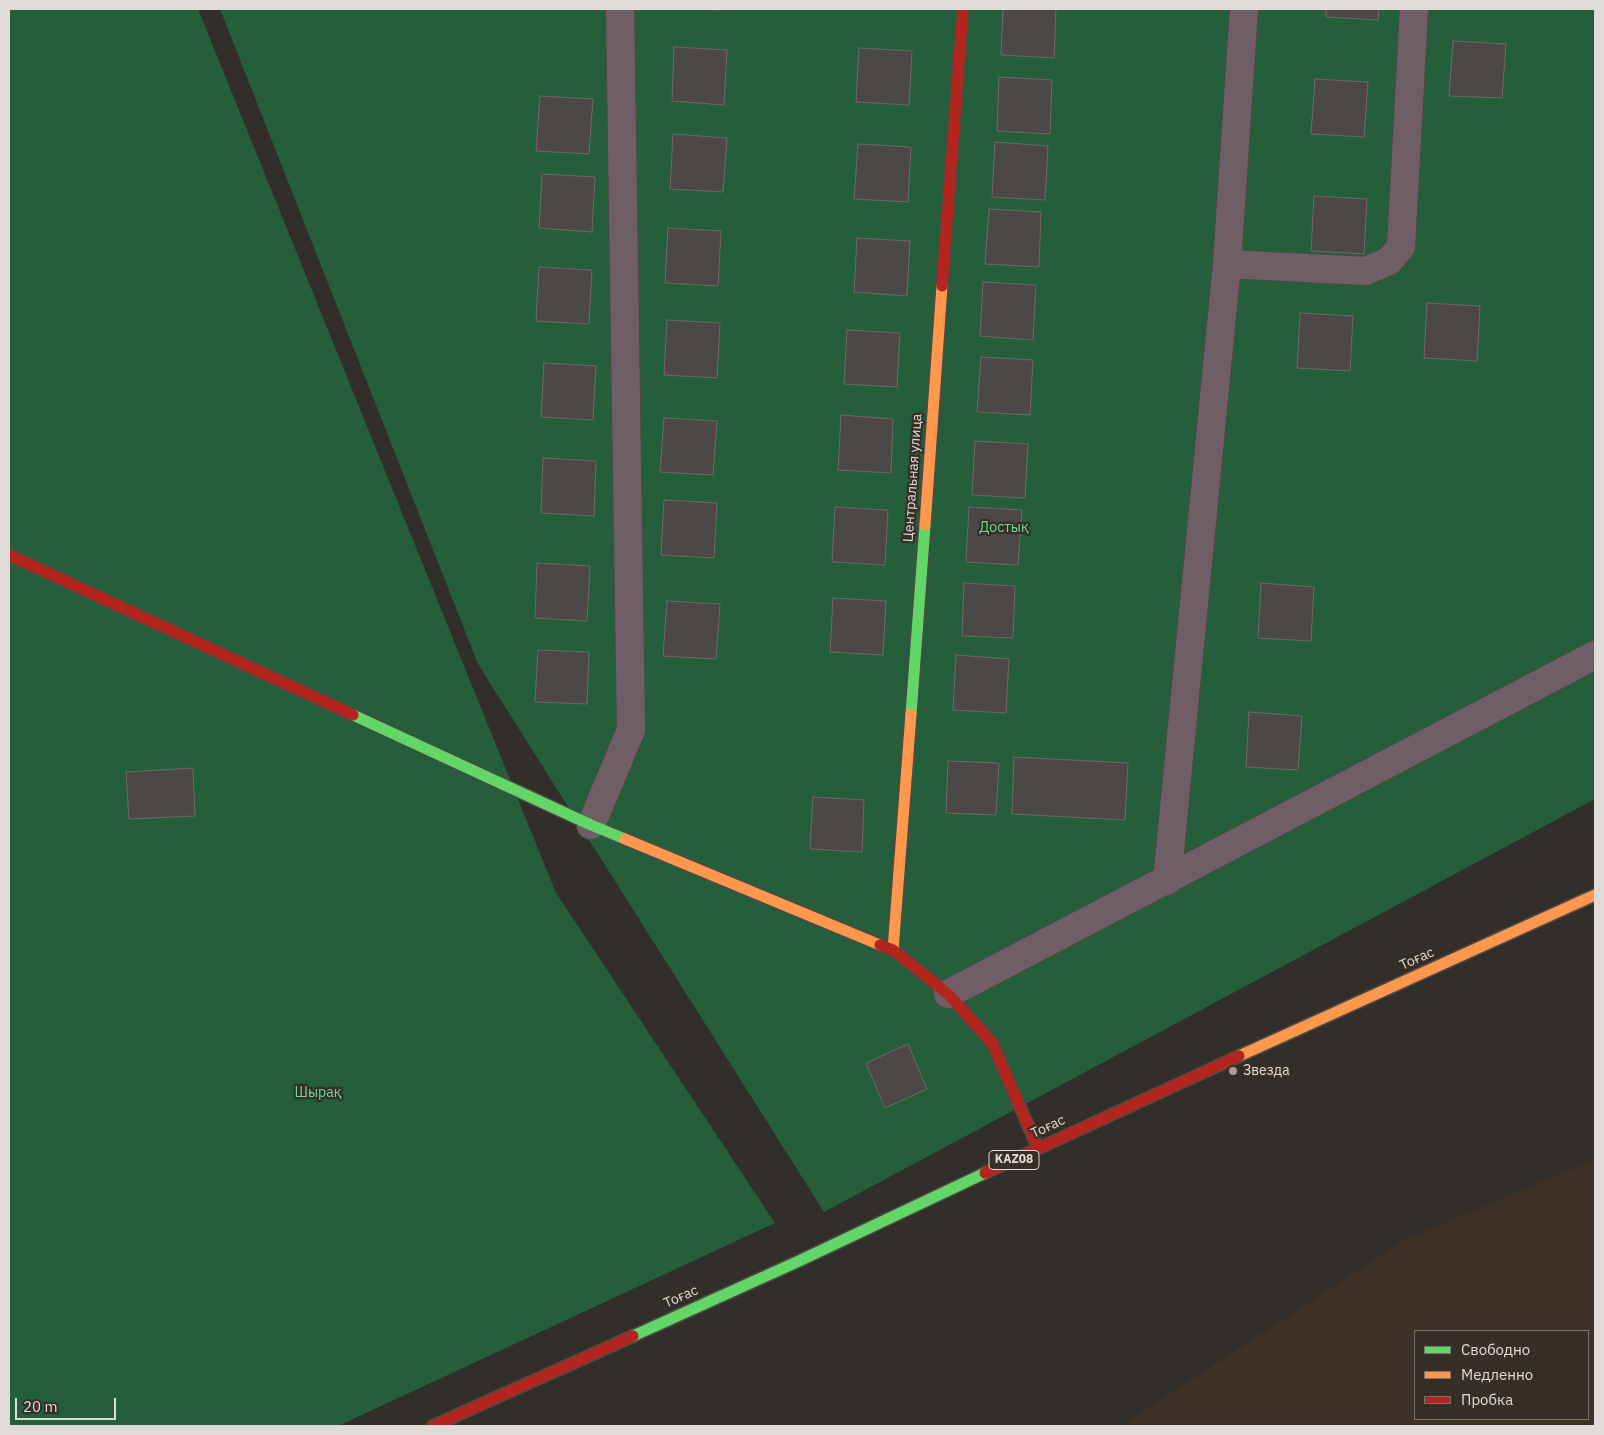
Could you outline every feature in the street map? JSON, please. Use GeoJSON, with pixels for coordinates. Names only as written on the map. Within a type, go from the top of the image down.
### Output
{"type":"FeatureCollection","features":[{"type":"Feature","properties":{"kind":"main road","name":"Центральная улица"},"geometry":{"type":"LineString","coordinates":[[893,950],[963,9]]}},
{"type":"Feature","properties":{"kind":"main road"},"geometry":{"type":"LineString","coordinates":[[9,555],[591,825],[893,950],[948,994],[992,1043],[1038,1148]]}},
{"type":"Feature","properties":{"kind":"main road","name":"Тоғас"},"geometry":{"type":"LineString","coordinates":[[443,1423],[799,1261],[1038,1148],[1595,895]]}},
{"type":"Feature","properties":{"kind":"street"},"geometry":{"type":"LineString","coordinates":[[591,825],[631,730],[620,9]]}},
{"type":"Feature","properties":{"kind":"street"},"geometry":{"type":"LineString","coordinates":[[1167,880],[1227,264],[1244,9]]}},
{"type":"Feature","properties":{"kind":"street"},"geometry":{"type":"LineString","coordinates":[[1227,264],[1366,271],[1390,261],[1401,247],[1414,9]]}},
{"type":"Feature","properties":{"kind":"street"},"geometry":{"type":"LineString","coordinates":[[948,994],[1595,655]]}},
{"type":"Feature","properties":{"kind":"shaded area"},"geometry":{"type":"Polygon","coordinates":[[[1595,1159],[1595,1426],[1121,1426],[1403,1241],[1595,1159]]]}},
{"type":"Feature","properties":{"kind":"green space","name":"Шырақ"},"geometry":{"type":"Polygon","coordinates":[[[9,9],[198,9],[556,893],[775,1223],[338,1426],[9,1426],[9,9]]]}},
{"type":"Feature","properties":{"kind":"green space","name":"Достық"},"geometry":{"type":"Polygon","coordinates":[[[220,9],[1595,9],[1595,799],[824,1212],[478,664],[220,9]]]}},
{"type":"Feature","properties":{"kind":"building"},"geometry":{"type":"Polygon","coordinates":[[[1003,9],[1056,9],[1054,58],[1001,55],[1003,9]]]}},
{"type":"Feature","properties":{"kind":"building"},"geometry":{"type":"Polygon","coordinates":[[[1326,9],[1379,9],[1378,20],[1326,17],[1326,9]]]}},
{"type":"Feature","properties":{"kind":"building"},"geometry":{"type":"Polygon","coordinates":[[[1453,41],[1506,44],[1502,98],[1449,96],[1453,41]]]}},
{"type":"Feature","properties":{"kind":"building"},"geometry":{"type":"Polygon","coordinates":[[[674,47],[727,50],[724,105],[672,101],[674,47]]]}},
{"type":"Feature","properties":{"kind":"building"},"geometry":{"type":"Polygon","coordinates":[[[859,48],[912,51],[909,105],[856,102],[859,48]]]}},
{"type":"Feature","properties":{"kind":"building"},"geometry":{"type":"Polygon","coordinates":[[[999,77],[1052,80],[1050,134],[997,131],[999,77]]]}},
{"type":"Feature","properties":{"kind":"building"},"geometry":{"type":"Polygon","coordinates":[[[1315,79],[1368,82],[1364,137],[1311,134],[1315,79]]]}},
{"type":"Feature","properties":{"kind":"building"},"geometry":{"type":"Polygon","coordinates":[[[540,96],[593,99],[589,154],[536,151],[540,96]]]}},
{"type":"Feature","properties":{"kind":"building"},"geometry":{"type":"Polygon","coordinates":[[[673,134],[727,138],[723,192],[670,189],[673,134]]]}},
{"type":"Feature","properties":{"kind":"building"},"geometry":{"type":"Polygon","coordinates":[[[995,142],[1048,146],[1045,200],[992,197],[995,142]]]}},
{"type":"Feature","properties":{"kind":"building"},"geometry":{"type":"Polygon","coordinates":[[[858,144],[911,147],[908,202],[854,199],[858,144]]]}},
{"type":"Feature","properties":{"kind":"building"},"geometry":{"type":"Polygon","coordinates":[[[542,174],[595,177],[592,232],[539,228],[542,174]]]}},
{"type":"Feature","properties":{"kind":"building"},"geometry":{"type":"Polygon","coordinates":[[[1314,196],[1367,199],[1364,254],[1311,251],[1314,196]]]}},
{"type":"Feature","properties":{"kind":"building"},"geometry":{"type":"Polygon","coordinates":[[[989,209],[1041,212],[1039,267],[985,264],[989,209]]]}},
{"type":"Feature","properties":{"kind":"building"},"geometry":{"type":"Polygon","coordinates":[[[668,228],[721,231],[718,286],[665,283],[668,228]]]}},
{"type":"Feature","properties":{"kind":"building"},"geometry":{"type":"Polygon","coordinates":[[[857,238],[910,241],[907,296],[854,292],[857,238]]]}},
{"type":"Feature","properties":{"kind":"building"},"geometry":{"type":"Polygon","coordinates":[[[539,267],[592,270],[589,324],[536,321],[539,267]]]}},
{"type":"Feature","properties":{"kind":"building"},"geometry":{"type":"Polygon","coordinates":[[[983,282],[1036,285],[1033,340],[980,336],[983,282]]]}},
{"type":"Feature","properties":{"kind":"building"},"geometry":{"type":"Polygon","coordinates":[[[1427,303],[1480,306],[1477,361],[1424,358],[1427,303]]]}},
{"type":"Feature","properties":{"kind":"building"},"geometry":{"type":"Polygon","coordinates":[[[1300,313],[1353,316],[1350,371],[1297,368],[1300,313]]]}},
{"type":"Feature","properties":{"kind":"building"},"geometry":{"type":"Polygon","coordinates":[[[667,320],[720,323],[717,378],[664,375],[667,320]]]}},
{"type":"Feature","properties":{"kind":"building"},"geometry":{"type":"Polygon","coordinates":[[[847,330],[900,333],[897,387],[844,384],[847,330]]]}},
{"type":"Feature","properties":{"kind":"building"},"geometry":{"type":"Polygon","coordinates":[[[981,357],[1033,360],[1030,415],[977,412],[981,357]]]}},
{"type":"Feature","properties":{"kind":"building"},"geometry":{"type":"Polygon","coordinates":[[[544,363],[596,366],[593,420],[541,417],[544,363]]]}},
{"type":"Feature","properties":{"kind":"building"},"geometry":{"type":"Polygon","coordinates":[[[841,415],[893,419],[891,473],[838,470],[841,415]]]}},
{"type":"Feature","properties":{"kind":"building"},"geometry":{"type":"Polygon","coordinates":[[[664,418],[717,421],[713,475],[660,472],[664,418]]]}},
{"type":"Feature","properties":{"kind":"building"},"geometry":{"type":"Polygon","coordinates":[[[975,441],[1028,444],[1025,498],[972,495],[975,441]]]}},
{"type":"Feature","properties":{"kind":"building"},"geometry":{"type":"Polygon","coordinates":[[[543,458],[596,461],[594,516],[541,513],[543,458]]]}},
{"type":"Feature","properties":{"kind":"building"},"geometry":{"type":"Polygon","coordinates":[[[664,500],[717,503],[714,558],[661,555],[664,500]]]}},
{"type":"Feature","properties":{"kind":"building"},"geometry":{"type":"Polygon","coordinates":[[[835,507],[888,510],[885,565],[832,562],[835,507]]]}},
{"type":"Feature","properties":{"kind":"building"},"geometry":{"type":"Polygon","coordinates":[[[969,507],[1022,510],[1018,565],[966,562],[969,507]]]}},
{"type":"Feature","properties":{"kind":"building"},"geometry":{"type":"Polygon","coordinates":[[[537,563],[590,566],[587,621],[535,618],[537,563]]]}},
{"type":"Feature","properties":{"kind":"building"},"geometry":{"type":"Polygon","coordinates":[[[964,583],[1015,586],[1013,638],[962,636],[964,583]]]}},
{"type":"Feature","properties":{"kind":"building"},"geometry":{"type":"Polygon","coordinates":[[[1261,583],[1314,587],[1311,641],[1258,638],[1261,583]]]}},
{"type":"Feature","properties":{"kind":"building"},"geometry":{"type":"Polygon","coordinates":[[[833,598],[886,601],[883,655],[830,652],[833,598]]]}},
{"type":"Feature","properties":{"kind":"building"},"geometry":{"type":"Polygon","coordinates":[[[667,601],[720,604],[716,659],[663,656],[667,601]]]}},
{"type":"Feature","properties":{"kind":"building"},"geometry":{"type":"Polygon","coordinates":[[[538,650],[589,652],[587,704],[535,702],[538,650]]]}},
{"type":"Feature","properties":{"kind":"building"},"geometry":{"type":"Polygon","coordinates":[[[956,655],[1009,659],[1006,713],[953,710],[956,655]]]}},
{"type":"Feature","properties":{"kind":"building"},"geometry":{"type":"Polygon","coordinates":[[[1249,712],[1302,716],[1298,770],[1246,767],[1249,712]]]}},
{"type":"Feature","properties":{"kind":"building"},"geometry":{"type":"Polygon","coordinates":[[[1014,757],[1128,763],[1125,820],[1012,814],[1014,757]]]}},
{"type":"Feature","properties":{"kind":"building"},"geometry":{"type":"Polygon","coordinates":[[[948,761],[999,763],[996,815],[946,813],[948,761]]]}},
{"type":"Feature","properties":{"kind":"building"},"geometry":{"type":"Polygon","coordinates":[[[193,768],[195,816],[129,819],[126,772],[193,768]]]}},
{"type":"Feature","properties":{"kind":"building"},"geometry":{"type":"Polygon","coordinates":[[[813,797],[864,800],[862,852],[810,849],[813,797]]]}},
{"type":"Feature","properties":{"kind":"building"},"geometry":{"type":"Polygon","coordinates":[[[908,1044],[927,1089],[885,1108],[866,1063],[908,1044]]]}},
{"type":"Feature","properties":{"kind":"traffic: fast"},"geometry":{"type":"LineString","coordinates":[[911,714],[925,525]]}},
{"type":"Feature","properties":{"kind":"traffic: fast"},"geometry":{"type":"LineString","coordinates":[[353,715],[625,839]]}},
{"type":"Feature","properties":{"kind":"traffic: fast"},"geometry":{"type":"LineString","coordinates":[[633,1336],[799,1261],[985,1173]]}},
{"type":"Feature","properties":{"kind":"traffic: slow"},"geometry":{"type":"LineString","coordinates":[[925,525],[942,286]]}},
{"type":"Feature","properties":{"kind":"traffic: slow"},"geometry":{"type":"LineString","coordinates":[[893,950],[911,714]]}},
{"type":"Feature","properties":{"kind":"traffic: slow"},"geometry":{"type":"LineString","coordinates":[[625,839],[880,945]]}},
{"type":"Feature","properties":{"kind":"traffic: slow"},"geometry":{"type":"LineString","coordinates":[[1239,1056],[1595,895]]}},
{"type":"Feature","properties":{"kind":"traffic: jam"},"geometry":{"type":"LineString","coordinates":[[942,286],[963,9]]}},
{"type":"Feature","properties":{"kind":"traffic: jam"},"geometry":{"type":"LineString","coordinates":[[9,555],[353,715]]}},
{"type":"Feature","properties":{"kind":"traffic: jam"},"geometry":{"type":"LineString","coordinates":[[880,945],[893,950],[948,994],[992,1043],[1038,1148]]}},
{"type":"Feature","properties":{"kind":"traffic: jam"},"geometry":{"type":"LineString","coordinates":[[985,1173],[1239,1056]]}},
{"type":"Feature","properties":{"kind":"traffic: jam"},"geometry":{"type":"LineString","coordinates":[[433,1426],[633,1336]]}},
{"type":"Feature","properties":{"kind":"place","name":"Звезда"},"geometry":{"type":"Point","coordinates":[1233,1071]}}]}
